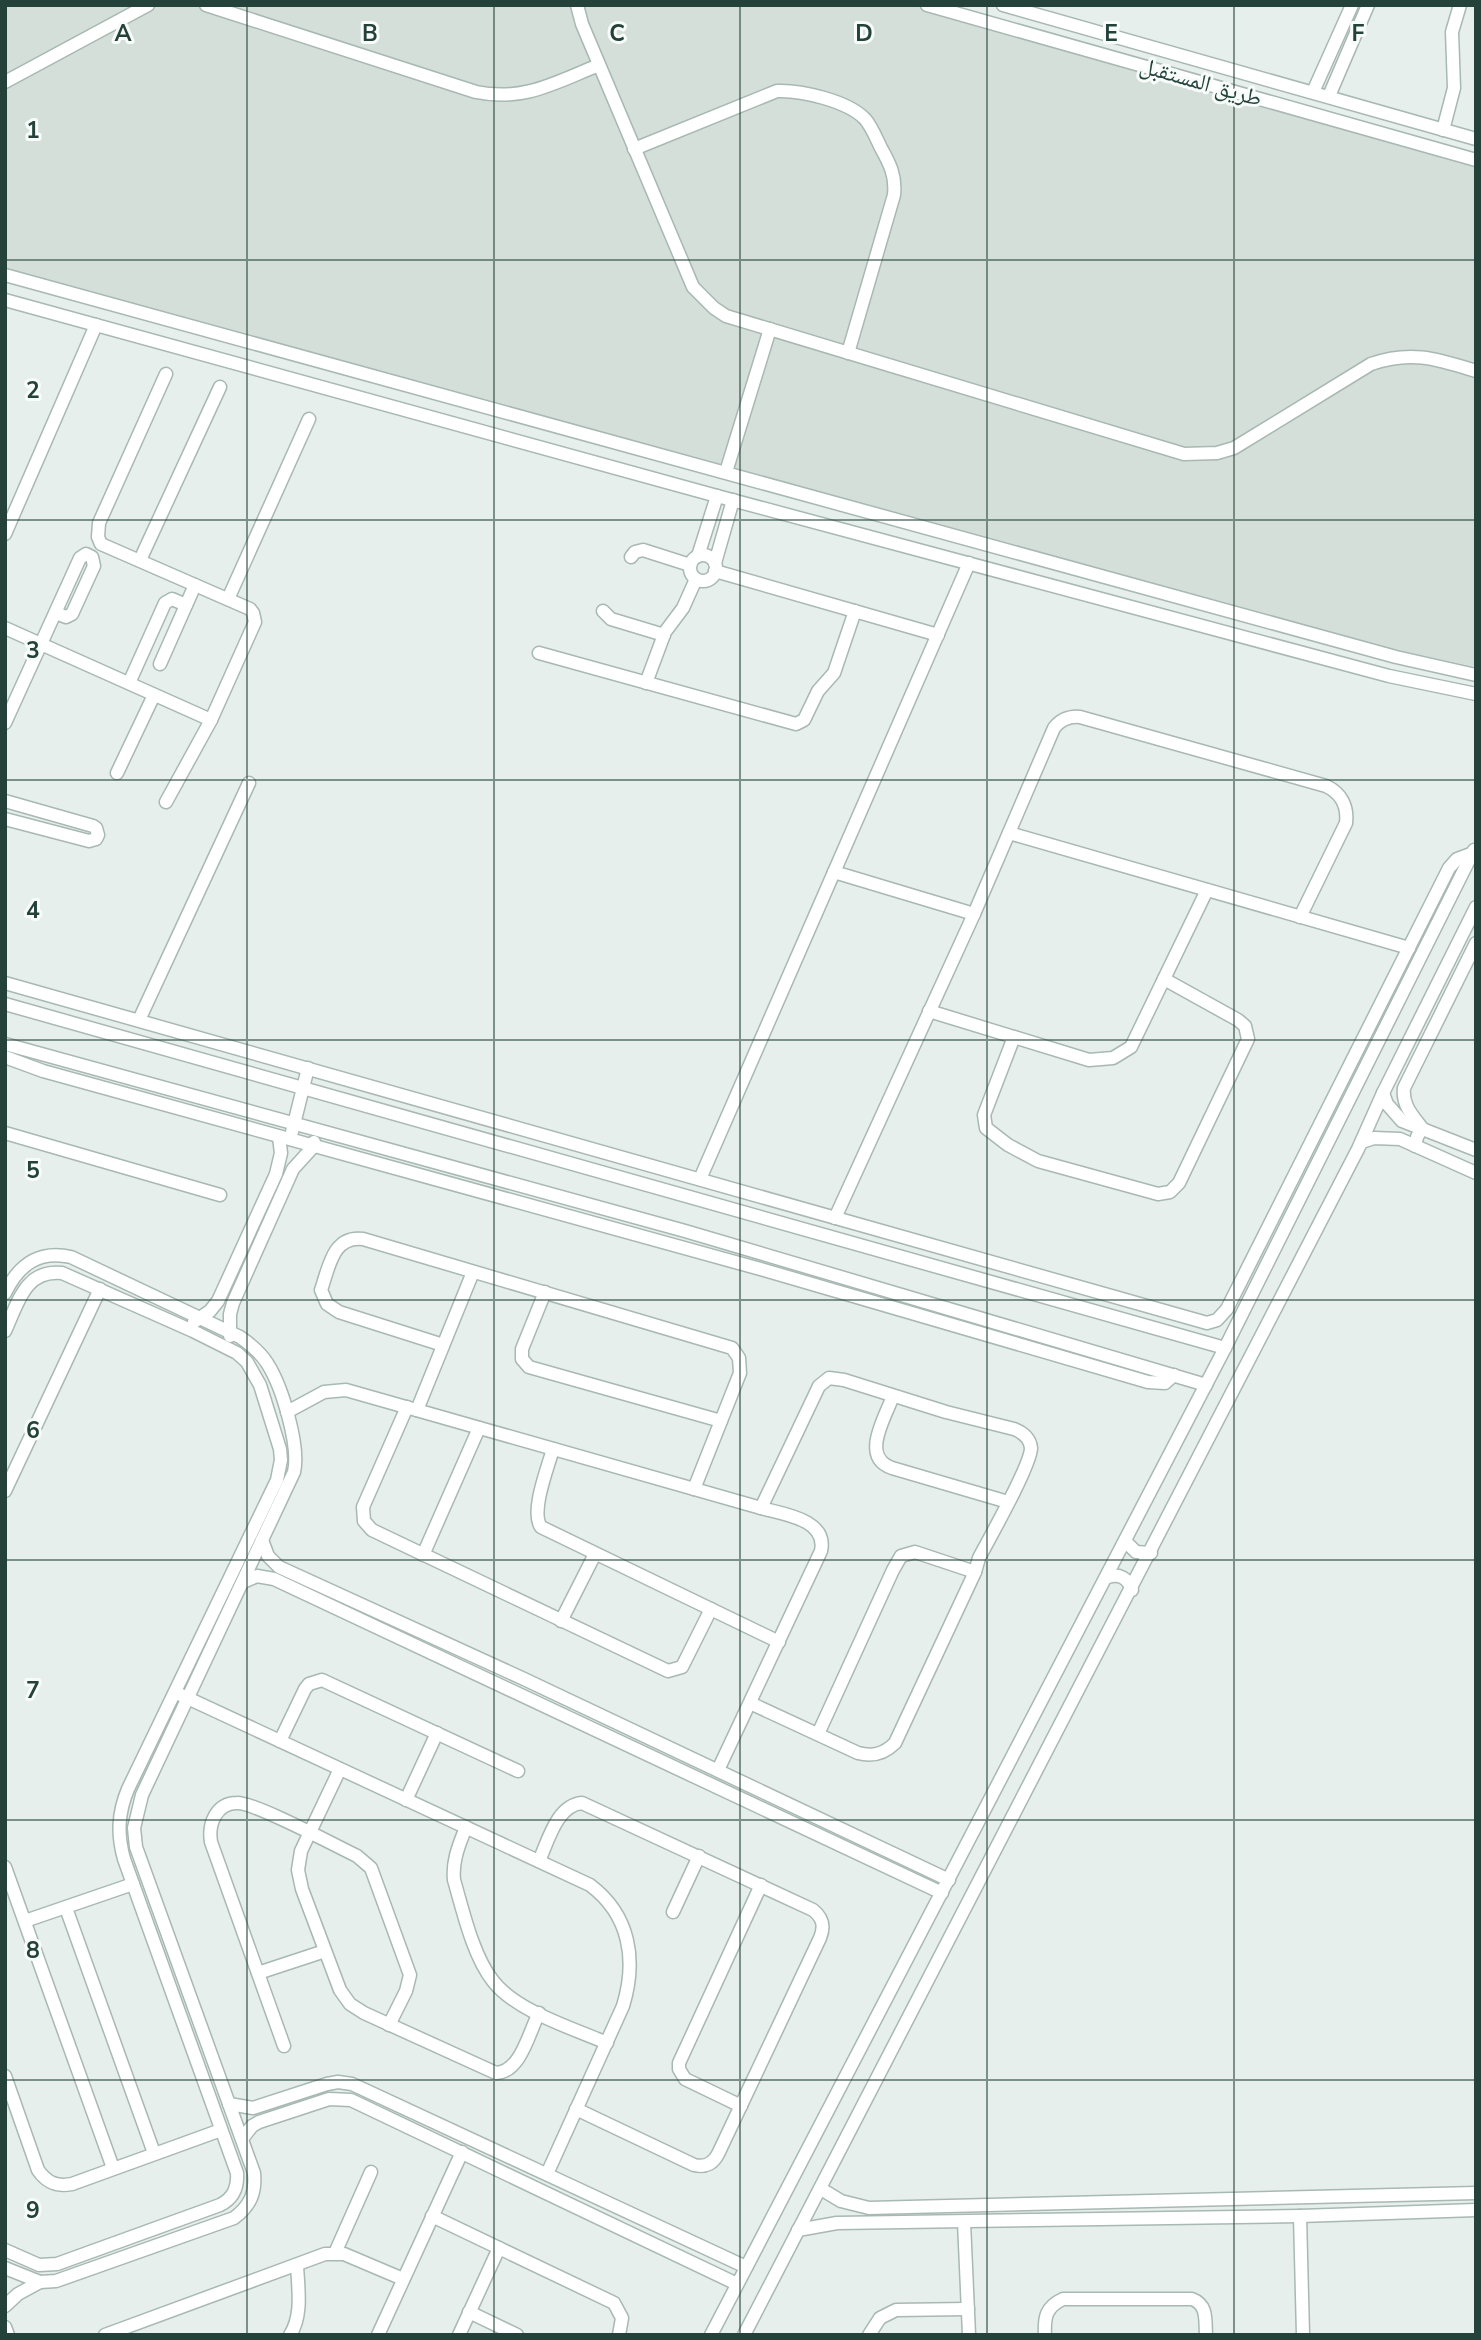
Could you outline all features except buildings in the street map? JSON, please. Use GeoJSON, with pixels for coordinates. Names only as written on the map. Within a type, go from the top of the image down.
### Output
{"type":"FeatureCollection","features":[{"type":"Feature","properties":{"kind":"street"},"geometry":{"type":"LineString","coordinates":[[5,82],[148,5]]}},
{"type":"Feature","properties":{"kind":"street"},"geometry":{"type":"LineString","coordinates":[[206,5],[476,92],[496,96],[517,96],[537,90],[599,65]]}},
{"type":"Feature","properties":{"kind":"street"},"geometry":{"type":"LineString","coordinates":[[577,5],[599,65],[693,287],[726,316],[1169,451],[1200,455],[1234,448],[1371,364],[1387,358],[1418,356],[1476,371]]}},
{"type":"Feature","properties":{"kind":"street","name":"طريق المستقبل"},"geometry":{"type":"LineString","coordinates":[[927,5],[1476,160]]}},
{"type":"Feature","properties":{"kind":"street","name":"طريق المستقبل"},"geometry":{"type":"LineString","coordinates":[[1003,5],[1476,139]]}},
{"type":"Feature","properties":{"kind":"street"},"geometry":{"type":"LineString","coordinates":[[1313,92],[1352,5]]}},
{"type":"Feature","properties":{"kind":"street"},"geometry":{"type":"LineString","coordinates":[[1329,96],[1368,5]]}},
{"type":"Feature","properties":{"kind":"street"},"geometry":{"type":"LineString","coordinates":[[1443,130],[1454,88],[1452,32],[1460,5]]}},
{"type":"Feature","properties":{"kind":"street"},"geometry":{"type":"LineString","coordinates":[[634,149],[777,90],[792,90],[827,100],[847,107],[863,117],[889,162],[895,184],[848,353]]}},
{"type":"Feature","properties":{"kind":"street"},"geometry":{"type":"LineString","coordinates":[[5,275],[1396,657],[1476,676]]}},
{"type":"Feature","properties":{"kind":"street"},"geometry":{"type":"LineString","coordinates":[[5,300],[717,496],[1389,676],[1476,694]]}},
{"type":"Feature","properties":{"kind":"street"},"geometry":{"type":"LineString","coordinates":[[5,534],[96,325]]}},
{"type":"Feature","properties":{"kind":"street"},"geometry":{"type":"LineString","coordinates":[[726,472],[770,329]]}},
{"type":"Feature","properties":{"kind":"street"},"geometry":{"type":"LineString","coordinates":[[263,370],[270,362],[271,347]]}},
{"type":"Feature","properties":{"kind":"street"},"geometry":{"type":"LineString","coordinates":[[285,376],[285,361],[291,353]]}},
{"type":"Feature","properties":{"kind":"street"},"geometry":{"type":"LineString","coordinates":[[166,374],[97,530],[102,544],[250,609],[255,622],[211,720],[166,802]]}},
{"type":"Feature","properties":{"kind":"street"},"geometry":{"type":"LineString","coordinates":[[140,560],[220,387]]}},
{"type":"Feature","properties":{"kind":"street"},"geometry":{"type":"LineString","coordinates":[[228,599],[309,419]]}},
{"type":"Feature","properties":{"kind":"street"},"geometry":{"type":"LineString","coordinates":[[717,496],[690,573],[696,579],[707,580],[715,567],[733,500]]}},
{"type":"Feature","properties":{"kind":"street"},"geometry":{"type":"LineString","coordinates":[[631,557],[635,552],[643,550],[694,560],[710,557],[715,567],[938,635]]}},
{"type":"Feature","properties":{"kind":"street"},"geometry":{"type":"LineString","coordinates":[[5,723],[80,558],[86,554],[92,557],[94,566],[72,614],[66,617],[56,613]]}},
{"type":"Feature","properties":{"kind":"street"},"geometry":{"type":"LineString","coordinates":[[700,1179],[969,563]]}},
{"type":"Feature","properties":{"kind":"street"},"geometry":{"type":"LineString","coordinates":[[646,682],[664,635],[683,608],[696,579]]}},
{"type":"Feature","properties":{"kind":"street"},"geometry":{"type":"LineString","coordinates":[[144,651],[161,661],[195,585]]}},
{"type":"Feature","properties":{"kind":"street"},"geometry":{"type":"LineString","coordinates":[[130,683],[165,603],[172,599],[186,605]]}},
{"type":"Feature","properties":{"kind":"street"},"geometry":{"type":"LineString","coordinates":[[603,611],[611,620],[664,635]]}},
{"type":"Feature","properties":{"kind":"street"},"geometry":{"type":"LineString","coordinates":[[539,653],[793,724],[804,720],[818,691],[834,673],[855,611]]}},
{"type":"Feature","properties":{"kind":"street"},"geometry":{"type":"LineString","coordinates":[[5,628],[211,720]]}},
{"type":"Feature","properties":{"kind":"street"},"geometry":{"type":"LineString","coordinates":[[1389,676],[1396,657]]}},
{"type":"Feature","properties":{"kind":"street"},"geometry":{"type":"LineString","coordinates":[[117,773],[154,695]]}},
{"type":"Feature","properties":{"kind":"street"},"geometry":{"type":"LineString","coordinates":[[835,1218],[974,914],[1054,728],[1062,720],[1080,717],[1326,786],[1336,792],[1343,801],[1346,823],[1300,917]]}},
{"type":"Feature","properties":{"kind":"street"},"geometry":{"type":"LineString","coordinates":[[139,1020],[249,783]]}},
{"type":"Feature","properties":{"kind":"street"},"geometry":{"type":"LineString","coordinates":[[5,801],[93,826],[98,835],[96,839],[89,841],[5,819]]}},
{"type":"Feature","properties":{"kind":"street"},"geometry":{"type":"LineString","coordinates":[[1009,833],[1409,948]]}},
{"type":"Feature","properties":{"kind":"street"},"geometry":{"type":"LineString","coordinates":[[5,983],[1202,1322],[1217,1320],[1227,1309],[1449,868],[1457,859],[1474,850]]}},
{"type":"Feature","properties":{"kind":"street"},"geometry":{"type":"LineString","coordinates":[[711,2335],[1108,1577],[1474,850]]}},
{"type":"Feature","properties":{"kind":"street"},"geometry":{"type":"LineString","coordinates":[[834,872],[974,914]]}},
{"type":"Feature","properties":{"kind":"street"},"geometry":{"type":"LineString","coordinates":[[929,1011],[1089,1060],[1113,1058],[1130,1047],[1207,890]]}},
{"type":"Feature","properties":{"kind":"street"},"geometry":{"type":"LineString","coordinates":[[744,2335],[1362,1142],[1383,1093],[1476,907]]}},
{"type":"Feature","properties":{"kind":"street"},"geometry":{"type":"LineString","coordinates":[[1422,1128],[1406,1108],[1404,1088],[1476,943]]}},
{"type":"Feature","properties":{"kind":"street"},"geometry":{"type":"LineString","coordinates":[[1014,1037],[985,1110],[986,1128],[1007,1145],[1038,1161],[1166,1194],[1179,1183],[1248,1039],[1245,1026],[1238,1020],[1164,979]]}},
{"type":"Feature","properties":{"kind":"street"},"geometry":{"type":"LineString","coordinates":[[5,1004],[1225,1348]]}},
{"type":"Feature","properties":{"kind":"street"},"geometry":{"type":"LineString","coordinates":[[5,1044],[685,1231],[1206,1385]]}},
{"type":"Feature","properties":{"kind":"street"},"geometry":{"type":"LineString","coordinates":[[5,1057],[43,1071],[284,1139],[764,1269],[1148,1382],[1165,1384],[1174,1375]]}},
{"type":"Feature","properties":{"kind":"street"},"geometry":{"type":"LineString","coordinates":[[193,1331],[194,1323],[218,1301],[276,1174],[284,1139],[294,1125],[308,1068]]}},
{"type":"Feature","properties":{"kind":"street"},"geometry":{"type":"LineString","coordinates":[[1383,1093],[1394,1113],[1402,1121],[1476,1150]]}},
{"type":"Feature","properties":{"kind":"street"},"geometry":{"type":"LineString","coordinates":[[1415,1146],[1416,1137],[1422,1128]]}},
{"type":"Feature","properties":{"kind":"street"},"geometry":{"type":"LineString","coordinates":[[220,1345],[229,1338],[233,1303],[293,1169],[313,1147],[317,1131]]}},
{"type":"Feature","properties":{"kind":"street"},"geometry":{"type":"LineString","coordinates":[[5,1133],[219,1195]]}},
{"type":"Feature","properties":{"kind":"street"},"geometry":{"type":"LineString","coordinates":[[1362,1142],[1387,1137],[1415,1146],[1476,1173]]}},
{"type":"Feature","properties":{"kind":"street"},"geometry":{"type":"LineString","coordinates":[[443,1345],[339,1311],[327,1304],[321,1290],[337,1248],[349,1239],[363,1239],[732,1348],[739,1358],[741,1368],[694,1489]]}},
{"type":"Feature","properties":{"kind":"street"},"geometry":{"type":"LineString","coordinates":[[5,1293],[15,1273],[22,1266],[45,1255],[58,1254],[71,1257],[231,1332],[248,1343],[266,1361],[275,1378],[295,1443],[296,1464],[142,1796],[134,1828],[136,1847],[254,2173],[252,2199],[234,2218],[56,2281],[40,2282],[18,2294],[5,2306]]}},
{"type":"Feature","properties":{"kind":"street"},"geometry":{"type":"LineString","coordinates":[[5,1331],[25,1288],[41,1274],[51,1272],[62,1273],[193,1331],[237,1353],[255,1373],[277,1439],[281,1460],[277,1480],[128,1789],[120,1816],[120,1844],[237,2173],[235,2191],[230,2199],[220,2205],[48,2265],[29,2262],[5,2250]]}},
{"type":"Feature","properties":{"kind":"street"},"geometry":{"type":"LineString","coordinates":[[473,1272],[443,1345],[365,1501],[362,1514],[364,1521],[372,1530],[423,1555],[673,1672],[685,1663],[711,1609]]}},
{"type":"Feature","properties":{"kind":"street"},"geometry":{"type":"LineString","coordinates":[[5,1491],[100,1289]]}},
{"type":"Feature","properties":{"kind":"street"},"geometry":{"type":"LineString","coordinates":[[545,1292],[522,1349],[522,1359],[529,1367],[721,1421]]}},
{"type":"Feature","properties":{"kind":"street"},"geometry":{"type":"LineString","coordinates":[[1196,1340],[1202,1322]]}},
{"type":"Feature","properties":{"kind":"street"},"geometry":{"type":"LineString","coordinates":[[750,1703],[869,1755],[880,1754],[890,1748],[895,1743],[975,1572],[979,1558],[1008,1502],[1031,1447],[1022,1432],[836,1378],[823,1381],[819,1386],[761,1508]]}},
{"type":"Feature","properties":{"kind":"street"},"geometry":{"type":"LineString","coordinates":[[286,1412],[324,1392],[339,1389],[807,1522],[818,1532],[822,1545],[718,1770]]}},
{"type":"Feature","properties":{"kind":"street"},"geometry":{"type":"LineString","coordinates":[[892,1396],[875,1446],[876,1458],[880,1462],[891,1468],[1008,1502]]}},
{"type":"Feature","properties":{"kind":"street"},"geometry":{"type":"LineString","coordinates":[[423,1555],[479,1428]]}},
{"type":"Feature","properties":{"kind":"street"},"geometry":{"type":"LineString","coordinates":[[553,1449],[537,1510],[537,1522],[546,1530],[779,1642]]}},
{"type":"Feature","properties":{"kind":"street"},"geometry":{"type":"LineString","coordinates":[[262,1540],[268,1556],[279,1567],[949,1880]]}},
{"type":"Feature","properties":{"kind":"street"},"geometry":{"type":"LineString","coordinates":[[1125,1541],[1136,1552],[1151,1553]]}},
{"type":"Feature","properties":{"kind":"street"},"geometry":{"type":"LineString","coordinates":[[818,1734],[901,1556],[915,1552],[975,1572]]}},
{"type":"Feature","properties":{"kind":"street"},"geometry":{"type":"LineString","coordinates":[[561,1621],[595,1553]]}},
{"type":"Feature","properties":{"kind":"street"},"geometry":{"type":"LineString","coordinates":[[243,1582],[257,1576],[274,1579],[942,1893]]}},
{"type":"Feature","properties":{"kind":"street"},"geometry":{"type":"LineString","coordinates":[[1108,1577],[1123,1577],[1132,1590]]}},
{"type":"Feature","properties":{"kind":"street"},"geometry":{"type":"LineString","coordinates":[[279,1741],[305,1689],[309,1684],[322,1680],[519,1771]]}},
{"type":"Feature","properties":{"kind":"street"},"geometry":{"type":"LineString","coordinates":[[175,1692],[590,1885],[599,1892],[617,1916],[625,1933],[632,1968],[629,1988],[547,2174]]}},
{"type":"Feature","properties":{"kind":"street"},"geometry":{"type":"LineString","coordinates":[[406,1800],[437,1733]]}},
{"type":"Feature","properties":{"kind":"street"},"geometry":{"type":"LineString","coordinates":[[340,1769],[299,1861],[299,1880],[345,1997],[357,2009],[389,2025],[489,2071],[503,2073],[515,2065],[538,2013]]}},
{"type":"Feature","properties":{"kind":"street"},"geometry":{"type":"LineString","coordinates":[[284,2046],[211,1842],[210,1826],[220,1809],[239,1802],[365,1861],[375,1877],[410,1975],[409,1983],[389,2025]]}},
{"type":"Feature","properties":{"kind":"street"},"geometry":{"type":"LineString","coordinates":[[539,1861],[562,1813],[574,1803],[582,1802],[813,1910],[823,1923],[823,1931],[717,2158],[700,2166],[576,2109]]}},
{"type":"Feature","properties":{"kind":"street"},"geometry":{"type":"LineString","coordinates":[[466,1827],[453,1868],[478,1956],[494,1983],[506,1995],[538,2013],[607,2043]]}},
{"type":"Feature","properties":{"kind":"street"},"geometry":{"type":"LineString","coordinates":[[673,1912],[699,1856]]}},
{"type":"Feature","properties":{"kind":"street"},"geometry":{"type":"LineString","coordinates":[[5,1867],[113,2168]]}},
{"type":"Feature","properties":{"kind":"street"},"geometry":{"type":"LineString","coordinates":[[25,1921],[133,1884]]}},
{"type":"Feature","properties":{"kind":"street"},"geometry":{"type":"LineString","coordinates":[[741,2106],[685,2079],[679,2063],[761,1885]]}},
{"type":"Feature","properties":{"kind":"street"},"geometry":{"type":"LineString","coordinates":[[66,1908],[155,2153]]}},
{"type":"Feature","properties":{"kind":"street"},"geometry":{"type":"LineString","coordinates":[[258,1973],[325,1951]]}},
{"type":"Feature","properties":{"kind":"street"},"geometry":{"type":"LineString","coordinates":[[163,1968],[177,1962]]}},
{"type":"Feature","properties":{"kind":"street"},"geometry":{"type":"LineString","coordinates":[[5,2076],[38,2170],[49,2182],[64,2185],[221,2130]]}},
{"type":"Feature","properties":{"kind":"street"},"geometry":{"type":"LineString","coordinates":[[229,2104],[253,2108],[327,2084],[344,2082],[360,2087],[746,2267]]}},
{"type":"Feature","properties":{"kind":"street"},"geometry":{"type":"LineString","coordinates":[[242,2139],[251,2126],[259,2122],[329,2099],[340,2098],[361,2104],[737,2284]]}},
{"type":"Feature","properties":{"kind":"street"},"geometry":{"type":"LineString","coordinates":[[378,2335],[462,2152]]}},
{"type":"Feature","properties":{"kind":"street"},"geometry":{"type":"LineString","coordinates":[[498,2169],[505,2155]]}},
{"type":"Feature","properties":{"kind":"street"},"geometry":{"type":"LineString","coordinates":[[335,2253],[371,2172]]}},
{"type":"Feature","properties":{"kind":"street"},"geometry":{"type":"LineString","coordinates":[[821,2189],[841,2202],[860,2207],[1476,2193]]}},
{"type":"Feature","properties":{"kind":"street"},"geometry":{"type":"LineString","coordinates":[[1371,2196],[1381,2213]]}},
{"type":"Feature","properties":{"kind":"street"},"geometry":{"type":"LineString","coordinates":[[1364,2214],[1371,2196]]}},
{"type":"Feature","properties":{"kind":"street"},"geometry":{"type":"LineString","coordinates":[[929,2206],[930,2222]]}},
{"type":"Feature","properties":{"kind":"street"},"geometry":{"type":"LineString","coordinates":[[798,2230],[837,2223],[1300,2216],[1476,2210]]}},
{"type":"Feature","properties":{"kind":"street"},"geometry":{"type":"LineString","coordinates":[[432,2216],[614,2303],[622,2318],[619,2335]]}},
{"type":"Feature","properties":{"kind":"street"},"geometry":{"type":"LineString","coordinates":[[1300,2216],[1303,2335]]}},
{"type":"Feature","properties":{"kind":"street"},"geometry":{"type":"LineString","coordinates":[[964,2222],[969,2335]]}},
{"type":"Feature","properties":{"kind":"street"},"geometry":{"type":"LineString","coordinates":[[131,2238],[136,2252]]}},
{"type":"Feature","properties":{"kind":"street"},"geometry":{"type":"LineString","coordinates":[[459,2335],[499,2248]]}},
{"type":"Feature","properties":{"kind":"street"},"geometry":{"type":"LineString","coordinates":[[105,2335],[325,2254],[335,2253],[354,2258],[404,2279]]}},
{"type":"Feature","properties":{"kind":"street"},"geometry":{"type":"LineString","coordinates":[[290,2335],[299,2314],[297,2265]]}},
{"type":"Feature","properties":{"kind":"street"},"geometry":{"type":"LineString","coordinates":[[5,2268],[40,2282]]}},
{"type":"Feature","properties":{"kind":"street"},"geometry":{"type":"LineString","coordinates":[[1045,2335],[1046,2314],[1051,2306],[1063,2299],[1192,2299],[1204,2309],[1206,2335]]}},
{"type":"Feature","properties":{"kind":"street"},"geometry":{"type":"LineString","coordinates":[[869,2335],[880,2318],[896,2310],[968,2309]]}},
{"type":"Feature","properties":{"kind":"street"},"geometry":{"type":"LineString","coordinates":[[469,2312],[517,2335]]}},
{"type":"Feature","properties":{"kind":"street"},"geometry":{"type":"LineString","coordinates":[[5,2328],[8,2335]]}},
{"type":"Feature","properties":{"kind":"shaded area"},"geometry":{"type":"Polygon","coordinates":[[[5,5],[952,5],[1476,152],[1476,667],[1299,624],[5,269],[5,5]]]}}]}
